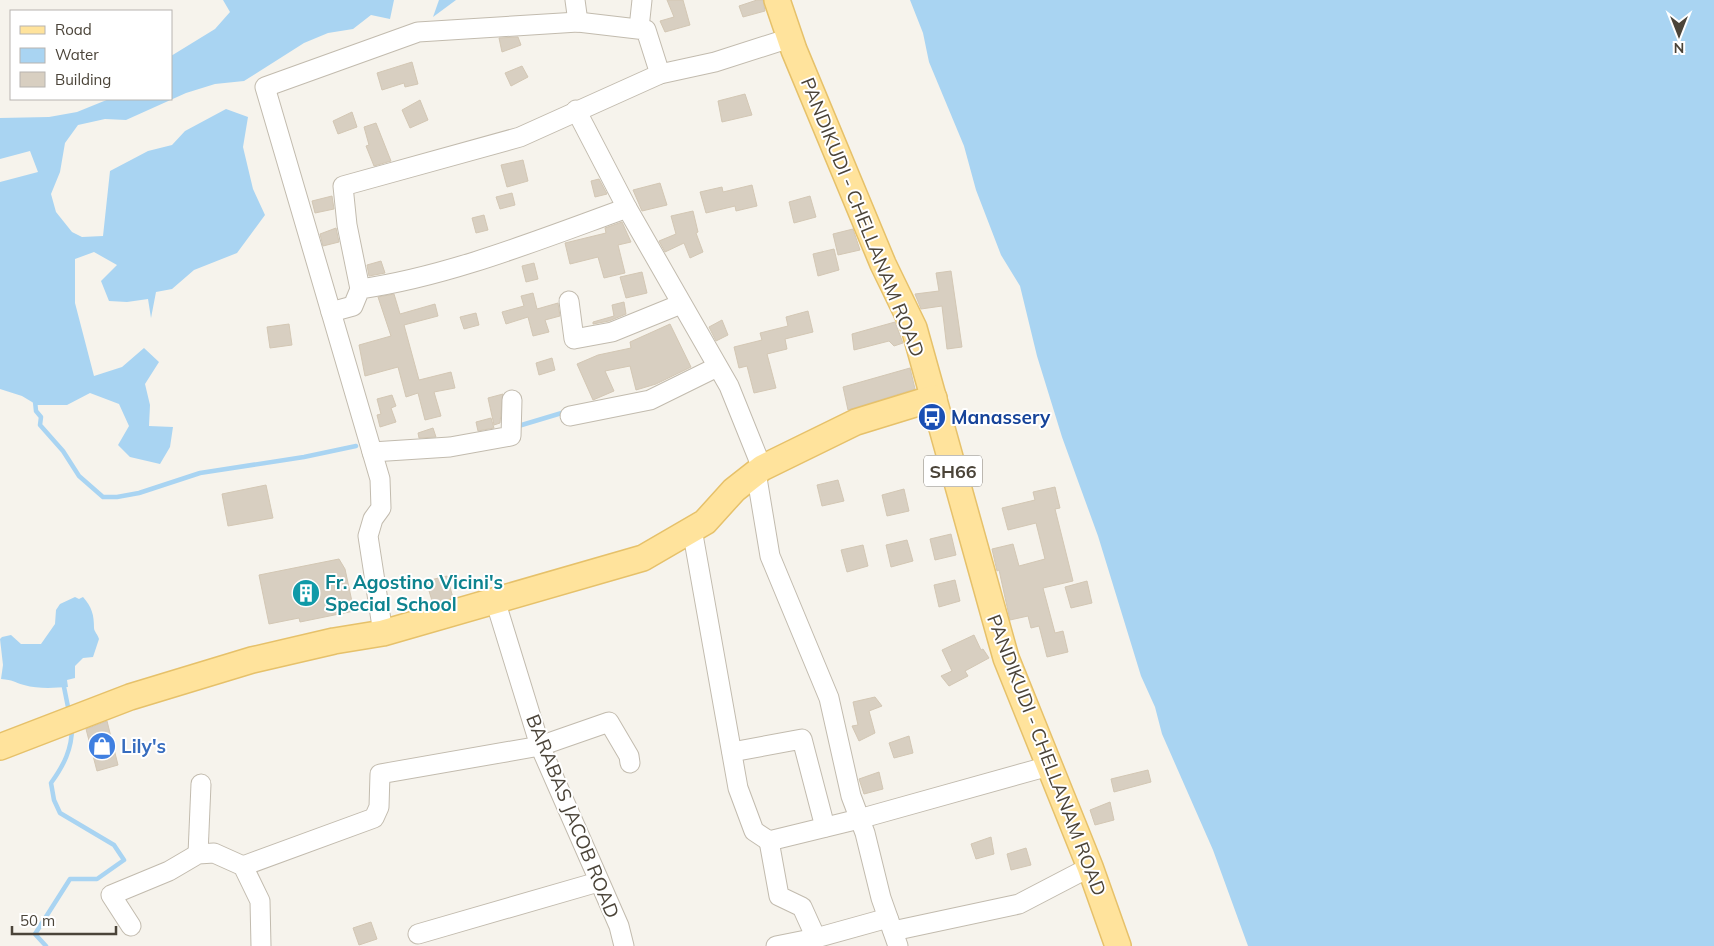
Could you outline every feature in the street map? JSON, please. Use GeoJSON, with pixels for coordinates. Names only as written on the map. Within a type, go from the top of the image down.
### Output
{"type":"FeatureCollection","features":[{"type":"Feature","properties":{"kind":"main road","name":"PANDIKUDI - CHELLANAM ROAD"},"geometry":{"type":"LineString","coordinates":[[777,0],[790,38],[883,264],[914,328],[1003,648],[1090,867],[1118,946]]}},
{"type":"Feature","properties":{"kind":"main road"},"geometry":{"type":"LineString","coordinates":[[0,747],[130,697],[252,660],[383,633],[643,558],[705,522],[734,490],[759,470],[856,422],[934,398]]}},
{"type":"Feature","properties":{"kind":"street"},"geometry":{"type":"LineString","coordinates":[[575,0],[578,22]]}},
{"type":"Feature","properties":{"kind":"street"},"geometry":{"type":"LineString","coordinates":[[639,28],[642,0]]}},
{"type":"Feature","properties":{"kind":"street"},"geometry":{"type":"LineString","coordinates":[[383,633],[368,536],[373,519],[381,508],[380,479],[265,87],[418,32],[578,22],[646,30],[660,74]]}},
{"type":"Feature","properties":{"kind":"street"},"geometry":{"type":"LineString","coordinates":[[331,312],[353,306],[360,289],[347,225],[343,186],[520,137],[576,110],[660,74],[715,62],[790,38]]}},
{"type":"Feature","properties":{"kind":"street"},"geometry":{"type":"LineString","coordinates":[[576,110],[627,208],[728,386],[759,470],[766,542],[770,556],[830,698],[851,796],[893,932]]}},
{"type":"Feature","properties":{"kind":"street"},"geometry":{"type":"LineString","coordinates":[[360,289],[387,285],[499,254],[627,208]]}},
{"type":"Feature","properties":{"kind":"street"},"geometry":{"type":"LineString","coordinates":[[568,301],[574,339],[612,332],[681,304]]}},
{"type":"Feature","properties":{"kind":"street"},"geometry":{"type":"LineString","coordinates":[[570,416],[650,400],[718,367]]}},
{"type":"Feature","properties":{"kind":"street"},"geometry":{"type":"LineString","coordinates":[[372,452],[450,447],[511,436],[512,400]]}},
{"type":"Feature","properties":{"kind":"street"},"geometry":{"type":"LineString","coordinates":[[692,529],[738,788],[754,832],[769,841],[859,819],[1049,766]]}},
{"type":"Feature","properties":{"kind":"street","name":"BARABAS JACOB ROAD"},"geometry":{"type":"LineString","coordinates":[[494,600],[540,746],[598,882],[619,926],[624,946]]}},
{"type":"Feature","properties":{"kind":"street"},"geometry":{"type":"LineString","coordinates":[[243,866],[374,818],[379,807],[380,774],[540,746],[609,722],[629,756],[630,763]]}},
{"type":"Feature","properties":{"kind":"street"},"geometry":{"type":"LineString","coordinates":[[732,752],[802,739],[824,827]]}},
{"type":"Feature","properties":{"kind":"street"},"geometry":{"type":"LineString","coordinates":[[198,854],[201,784]]}},
{"type":"Feature","properties":{"kind":"street"},"geometry":{"type":"LineString","coordinates":[[769,841],[779,896],[802,907],[816,938]]}},
{"type":"Feature","properties":{"kind":"street"},"geometry":{"type":"LineString","coordinates":[[131,926],[111,895],[169,871],[198,854],[214,853],[243,866],[260,901],[261,946]]}},
{"type":"Feature","properties":{"kind":"street"},"geometry":{"type":"LineString","coordinates":[[776,946],[816,938],[847,938],[893,932],[1019,904],[1090,867]]}},
{"type":"Feature","properties":{"kind":"street"},"geometry":{"type":"LineString","coordinates":[[418,934],[598,882]]}},
{"type":"Feature","properties":{"kind":"water"},"geometry":{"type":"Polygon","coordinates":[[[223,0],[394,0],[390,19],[371,15],[353,29],[328,33],[304,43],[244,81],[215,84],[172,99],[172,55],[215,29],[230,12],[223,0]]]}},
{"type":"Feature","properties":{"kind":"water"},"geometry":{"type":"Polygon","coordinates":[[[439,0],[456,0],[433,17],[439,0]]]}},
{"type":"Feature","properties":{"kind":"water"},"geometry":{"type":"Polygon","coordinates":[[[910,0],[1714,0],[1714,946],[1248,946],[1213,850],[1162,734],[1155,707],[1141,676],[1098,536],[1062,437],[1037,356],[1020,286],[1001,255],[976,190],[964,146],[929,62],[923,33],[910,0]]]}},
{"type":"Feature","properties":{"kind":"water"},"geometry":{"type":"Polygon","coordinates":[[[107,100],[170,100],[126,120],[105,119],[78,125],[65,143],[60,172],[51,194],[56,212],[72,232],[82,237],[103,236],[110,171],[148,151],[172,145],[185,131],[226,109],[248,117],[243,147],[253,189],[265,215],[237,253],[194,270],[172,289],[156,292],[151,318],[148,299],[127,302],[109,301],[101,281],[117,265],[94,252],[75,259],[75,303],[94,376],[122,367],[144,348],[159,362],[145,384],[150,405],[149,426],[173,427],[170,447],[160,464],[130,457],[118,445],[129,426],[119,404],[90,393],[67,405],[37,405],[22,396],[0,389],[0,182],[38,172],[30,151],[0,159],[0,118],[49,117],[77,112],[107,100]]]}},
{"type":"Feature","properties":{"kind":"water"},"geometry":{"type":"Polygon","coordinates":[[[75,597],[79,599],[83,597],[89,604],[93,615],[94,629],[99,639],[93,657],[83,658],[75,666],[75,678],[67,680],[68,687],[35,687],[1,679],[3,665],[0,639],[11,635],[21,644],[41,644],[55,624],[56,610],[60,604],[75,597]]]}},
{"type":"Feature","properties":{"kind":"building"},"geometry":{"type":"Polygon","coordinates":[[[667,0],[683,0],[690,25],[665,32],[660,21],[674,17],[667,0]]]}},
{"type":"Feature","properties":{"kind":"building"},"geometry":{"type":"Polygon","coordinates":[[[763,0],[765,11],[743,17],[739,6],[763,0]]]}},
{"type":"Feature","properties":{"kind":"building"},"geometry":{"type":"Polygon","coordinates":[[[518,37],[521,45],[502,52],[499,38],[518,37]]]}},
{"type":"Feature","properties":{"kind":"building"},"geometry":{"type":"Polygon","coordinates":[[[412,62],[418,84],[405,87],[404,83],[382,90],[377,73],[412,62]]]}},
{"type":"Feature","properties":{"kind":"building"},"geometry":{"type":"Polygon","coordinates":[[[522,66],[528,77],[511,86],[505,73],[522,66]]]}},
{"type":"Feature","properties":{"kind":"building"},"geometry":{"type":"Polygon","coordinates":[[[745,94],[752,115],[722,122],[718,101],[745,94]]]}},
{"type":"Feature","properties":{"kind":"building"},"geometry":{"type":"Polygon","coordinates":[[[420,100],[428,120],[410,128],[402,110],[420,100]]]}},
{"type":"Feature","properties":{"kind":"building"},"geometry":{"type":"Polygon","coordinates":[[[352,112],[357,127],[338,134],[333,121],[352,112]]]}},
{"type":"Feature","properties":{"kind":"building"},"geometry":{"type":"Polygon","coordinates":[[[376,123],[391,161],[374,166],[366,146],[369,145],[364,127],[376,123]]]}},
{"type":"Feature","properties":{"kind":"building"},"geometry":{"type":"Polygon","coordinates":[[[523,160],[528,181],[507,187],[501,165],[523,160]]]}},
{"type":"Feature","properties":{"kind":"building"},"geometry":{"type":"Polygon","coordinates":[[[599,179],[607,194],[595,197],[591,181],[599,179]]]}},
{"type":"Feature","properties":{"kind":"building"},"geometry":{"type":"Polygon","coordinates":[[[660,183],[667,205],[642,211],[633,190],[660,183]]]}},
{"type":"Feature","properties":{"kind":"building"},"geometry":{"type":"Polygon","coordinates":[[[752,185],[757,206],[736,211],[735,206],[706,213],[700,192],[722,187],[723,192],[752,185]]]}},
{"type":"Feature","properties":{"kind":"building"},"geometry":{"type":"Polygon","coordinates":[[[512,193],[515,205],[500,209],[496,197],[512,193]]]}},
{"type":"Feature","properties":{"kind":"building"},"geometry":{"type":"Polygon","coordinates":[[[332,196],[334,209],[315,213],[312,201],[332,196]]]}},
{"type":"Feature","properties":{"kind":"building"},"geometry":{"type":"Polygon","coordinates":[[[810,196],[816,217],[794,223],[789,202],[810,196]]]}},
{"type":"Feature","properties":{"kind":"building"},"geometry":{"type":"Polygon","coordinates":[[[693,211],[698,232],[696,233],[703,252],[690,258],[684,243],[665,252],[659,241],[676,234],[671,216],[693,211]]]}},
{"type":"Feature","properties":{"kind":"building"},"geometry":{"type":"Polygon","coordinates":[[[484,215],[488,230],[476,233],[472,218],[484,215]]]}},
{"type":"Feature","properties":{"kind":"building"},"geometry":{"type":"Polygon","coordinates":[[[622,222],[631,242],[618,245],[625,273],[604,278],[598,257],[570,264],[565,243],[606,233],[605,228],[622,222]]]}},
{"type":"Feature","properties":{"kind":"building"},"geometry":{"type":"Polygon","coordinates":[[[336,228],[339,242],[323,246],[320,234],[336,228]]]}},
{"type":"Feature","properties":{"kind":"building"},"geometry":{"type":"Polygon","coordinates":[[[853,229],[860,250],[838,255],[833,234],[853,229]]]}},
{"type":"Feature","properties":{"kind":"building"},"geometry":{"type":"Polygon","coordinates":[[[834,249],[839,270],[818,276],[813,254],[834,249]]]}},
{"type":"Feature","properties":{"kind":"building"},"geometry":{"type":"Polygon","coordinates":[[[381,261],[385,273],[369,276],[367,265],[381,261]]]}},
{"type":"Feature","properties":{"kind":"building"},"geometry":{"type":"Polygon","coordinates":[[[534,263],[538,279],[526,282],[522,266],[534,263]]]}},
{"type":"Feature","properties":{"kind":"building"},"geometry":{"type":"Polygon","coordinates":[[[951,271],[962,347],[947,349],[942,306],[921,309],[915,294],[939,291],[936,273],[951,271]]]}},
{"type":"Feature","properties":{"kind":"building"},"geometry":{"type":"Polygon","coordinates":[[[642,272],[647,293],[626,298],[620,277],[642,272]]]}},
{"type":"Feature","properties":{"kind":"building"},"geometry":{"type":"Polygon","coordinates":[[[533,293],[537,309],[558,303],[560,316],[545,320],[549,332],[533,336],[528,317],[506,324],[502,312],[524,306],[521,296],[533,293]]]}},
{"type":"Feature","properties":{"kind":"building"},"geometry":{"type":"Polygon","coordinates":[[[394,294],[400,314],[435,304],[438,316],[404,325],[419,380],[451,372],[455,388],[434,392],[441,416],[425,420],[418,393],[406,397],[398,367],[365,376],[359,345],[391,336],[378,297],[394,294]]]}},
{"type":"Feature","properties":{"kind":"building"},"geometry":{"type":"Polygon","coordinates":[[[624,302],[626,314],[609,321],[593,324],[593,322],[614,316],[612,305],[624,302]]]}},
{"type":"Feature","properties":{"kind":"building"},"geometry":{"type":"Polygon","coordinates":[[[808,311],[813,332],[785,339],[787,349],[767,354],[776,388],[754,393],[747,366],[739,368],[734,347],[762,340],[760,333],[788,326],[786,317],[808,311]]]}},
{"type":"Feature","properties":{"kind":"building"},"geometry":{"type":"Polygon","coordinates":[[[476,313],[479,325],[464,329],[460,317],[476,313]]]}},
{"type":"Feature","properties":{"kind":"building"},"geometry":{"type":"Polygon","coordinates":[[[722,320],[728,335],[716,341],[709,327],[722,320]]]}},
{"type":"Feature","properties":{"kind":"building"},"geometry":{"type":"Polygon","coordinates":[[[895,322],[903,343],[894,346],[889,341],[854,350],[852,334],[895,322]]]}},
{"type":"Feature","properties":{"kind":"building"},"geometry":{"type":"Polygon","coordinates":[[[289,324],[292,345],[270,348],[267,327],[289,324]]]}},
{"type":"Feature","properties":{"kind":"building"},"geometry":{"type":"Polygon","coordinates":[[[670,324],[691,367],[656,384],[636,390],[630,366],[605,371],[614,391],[593,400],[577,364],[598,355],[631,348],[630,342],[670,324]]]}},
{"type":"Feature","properties":{"kind":"building"},"geometry":{"type":"Polygon","coordinates":[[[552,358],[555,370],[539,375],[536,363],[552,358]]]}},
{"type":"Feature","properties":{"kind":"building"},"geometry":{"type":"Polygon","coordinates":[[[910,368],[915,389],[848,410],[843,387],[910,368]]]}},
{"type":"Feature","properties":{"kind":"building"},"geometry":{"type":"Polygon","coordinates":[[[503,394],[500,423],[494,425],[488,398],[503,394]]]}},
{"type":"Feature","properties":{"kind":"building"},"geometry":{"type":"Polygon","coordinates":[[[392,395],[396,406],[391,408],[396,422],[380,427],[377,415],[381,414],[377,399],[392,395]]]}},
{"type":"Feature","properties":{"kind":"building"},"geometry":{"type":"Polygon","coordinates":[[[491,418],[494,428],[478,431],[476,422],[491,418]]]}},
{"type":"Feature","properties":{"kind":"building"},"geometry":{"type":"Polygon","coordinates":[[[433,428],[436,437],[419,438],[418,433],[433,428]]]}},
{"type":"Feature","properties":{"kind":"building"},"geometry":{"type":"Polygon","coordinates":[[[838,480],[844,501],[822,506],[817,485],[838,480]]]}},
{"type":"Feature","properties":{"kind":"building"},"geometry":{"type":"Polygon","coordinates":[[[266,485],[273,518],[228,526],[222,494],[266,485]]]}},
{"type":"Feature","properties":{"kind":"building"},"geometry":{"type":"Polygon","coordinates":[[[1055,487],[1060,508],[1055,509],[1073,581],[1043,588],[1055,633],[1063,631],[1068,652],[1047,657],[1039,626],[1031,628],[1028,616],[1010,620],[999,570],[997,571],[992,549],[1013,544],[1019,566],[1045,559],[1036,523],[1008,530],[1002,508],[1035,500],[1033,492],[1055,487]]]}},
{"type":"Feature","properties":{"kind":"building"},"geometry":{"type":"Polygon","coordinates":[[[904,489],[909,511],[887,516],[882,495],[904,489]]]}},
{"type":"Feature","properties":{"kind":"building"},"geometry":{"type":"Polygon","coordinates":[[[951,534],[956,555],[935,560],[930,539],[951,534]]]}},
{"type":"Feature","properties":{"kind":"building"},"geometry":{"type":"Polygon","coordinates":[[[907,540],[913,561],[891,567],[886,545],[907,540]]]}},
{"type":"Feature","properties":{"kind":"building"},"geometry":{"type":"Polygon","coordinates":[[[863,545],[868,566],[847,572],[841,550],[863,545]]]}},
{"type":"Feature","properties":{"kind":"building","name":"Fr. Agostino Vicini's Special School"},"geometry":{"type":"Polygon","coordinates":[[[339,559],[345,569],[354,611],[300,622],[299,618],[269,624],[259,575],[339,559]]]}},
{"type":"Feature","properties":{"kind":"building"},"geometry":{"type":"Polygon","coordinates":[[[447,576],[453,598],[433,604],[426,581],[447,576]]]}},
{"type":"Feature","properties":{"kind":"building"},"geometry":{"type":"Polygon","coordinates":[[[955,580],[960,601],[939,607],[934,585],[955,580]]]}},
{"type":"Feature","properties":{"kind":"building"},"geometry":{"type":"Polygon","coordinates":[[[1087,581],[1092,603],[1071,608],[1065,587],[1087,581]]]}},
{"type":"Feature","properties":{"kind":"building"},"geometry":{"type":"Polygon","coordinates":[[[974,635],[981,650],[983,649],[989,658],[965,671],[968,676],[949,686],[941,676],[952,671],[942,650],[974,635]]]}},
{"type":"Feature","properties":{"kind":"building"},"geometry":{"type":"Polygon","coordinates":[[[875,697],[882,706],[869,711],[875,733],[859,741],[852,726],[858,725],[853,702],[875,697]]]}},
{"type":"Feature","properties":{"kind":"building","name":"Lily's"},"geometry":{"type":"Polygon","coordinates":[[[107,721],[118,765],[97,771],[86,729],[107,721]]]}},
{"type":"Feature","properties":{"kind":"building"},"geometry":{"type":"Polygon","coordinates":[[[909,736],[913,753],[894,758],[889,743],[909,736]]]}},
{"type":"Feature","properties":{"kind":"building"},"geometry":{"type":"Polygon","coordinates":[[[1148,770],[1151,782],[1114,792],[1111,779],[1148,770]]]}},
{"type":"Feature","properties":{"kind":"building"},"geometry":{"type":"Polygon","coordinates":[[[879,772],[883,789],[864,794],[859,779],[879,772]]]}},
{"type":"Feature","properties":{"kind":"building"},"geometry":{"type":"Polygon","coordinates":[[[1110,802],[1114,820],[1095,825],[1090,810],[1110,802]]]}},
{"type":"Feature","properties":{"kind":"building"},"geometry":{"type":"Polygon","coordinates":[[[991,837],[994,854],[976,859],[971,844],[991,837]]]}},
{"type":"Feature","properties":{"kind":"building"},"geometry":{"type":"Polygon","coordinates":[[[1026,848],[1031,865],[1011,870],[1007,854],[1026,848]]]}},
{"type":"Feature","properties":{"kind":"building"},"geometry":{"type":"Polygon","coordinates":[[[371,922],[377,939],[359,945],[353,928],[371,922]]]}},
{"type":"Feature","properties":{"kind":"waterway"},"geometry":{"type":"LineString","coordinates":[[35,401],[36,411],[41,417],[40,425],[63,451],[79,476],[103,497],[117,497],[139,493],[200,473],[304,457],[356,446]]}},
{"type":"Feature","properties":{"kind":"waterway"},"geometry":{"type":"LineString","coordinates":[[515,427],[565,412]]}},
{"type":"Feature","properties":{"kind":"waterway"},"geometry":{"type":"LineString","coordinates":[[64,687],[69,712]]}},
{"type":"Feature","properties":{"kind":"waterway"},"geometry":{"type":"LineString","coordinates":[[46,946],[35,934],[70,879],[97,879],[124,860],[114,845],[60,813],[54,800],[51,783],[60,770],[66,756],[71,742],[72,727]]}},
{"type":"Feature","properties":{"kind":"place","name":"Manassery"},"geometry":{"type":"Point","coordinates":[932,417]}},
{"type":"Feature","properties":{"kind":"place","name":"Fr. Agostino Vicini's Special School"},"geometry":{"type":"Point","coordinates":[306,593]}},
{"type":"Feature","properties":{"kind":"place","name":"Lily's"},"geometry":{"type":"Point","coordinates":[102,746]}}]}
